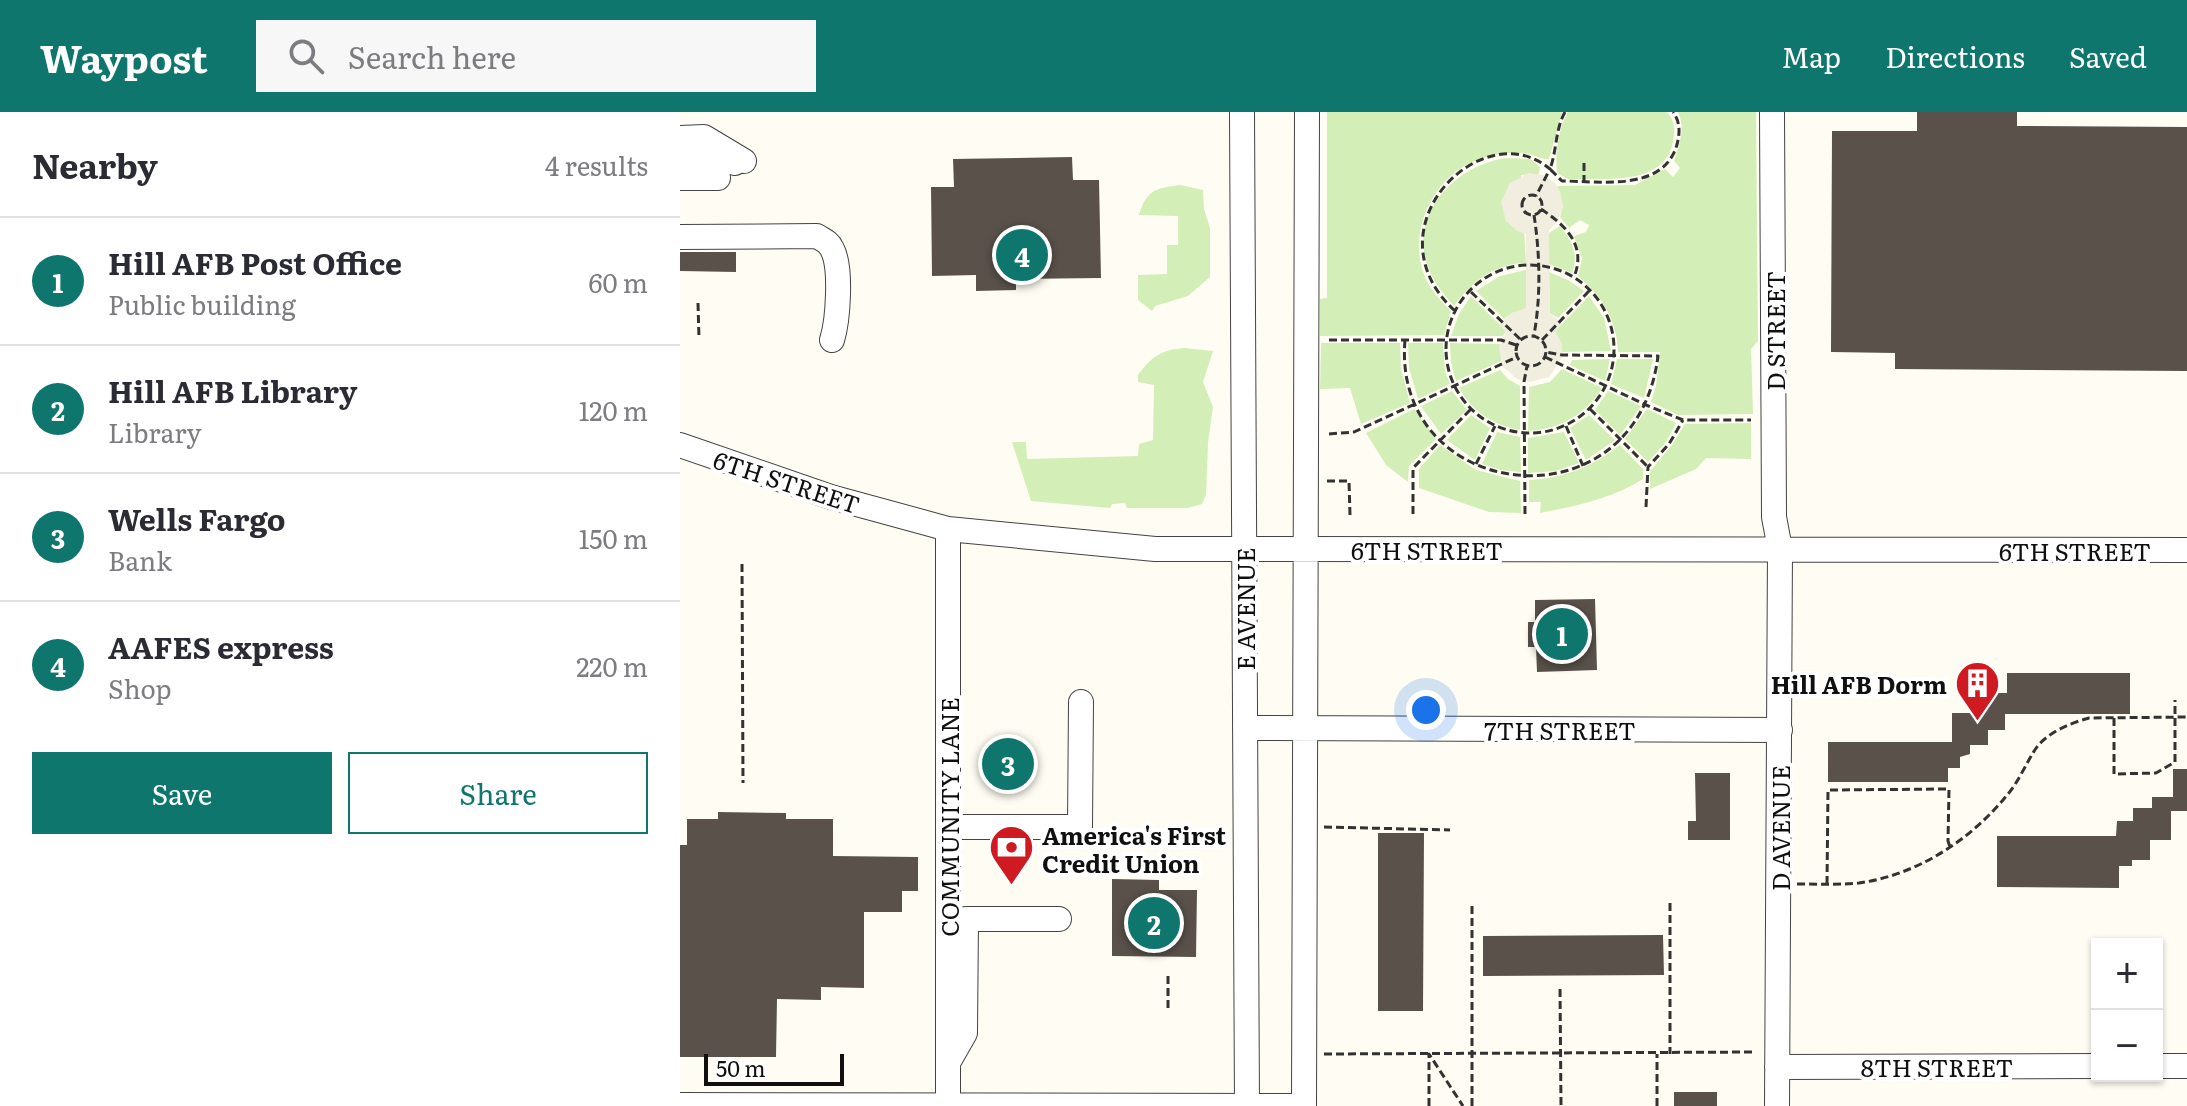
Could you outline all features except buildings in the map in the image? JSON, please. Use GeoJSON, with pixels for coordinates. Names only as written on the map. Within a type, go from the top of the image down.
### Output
{"type":"FeatureCollection","features":[{"type":"Feature","properties":{"kind":"lane","name":"E AVENUE"},"geometry":{"type":"LineString","coordinates":[[1242,112],[1247,1106]]}},
{"type":"Feature","properties":{"kind":"lane"},"geometry":{"type":"LineString","coordinates":[[680,1105],[1304,1106],[1307,112]]}},
{"type":"Feature","properties":{"kind":"lane","name":"D STREET"},"geometry":{"type":"LineString","coordinates":[[1772,112],[1774,517],[1780,549]]}},
{"type":"Feature","properties":{"kind":"lane"},"geometry":{"type":"LineString","coordinates":[[680,138],[704,137],[730,168]]}},
{"type":"Feature","properties":{"kind":"lane"},"geometry":{"type":"LineString","coordinates":[[680,159],[713,159],[730,168]]}},
{"type":"Feature","properties":{"kind":"lane"},"geometry":{"type":"LineString","coordinates":[[680,169],[730,168]]}},
{"type":"Feature","properties":{"kind":"lane"},"geometry":{"type":"LineString","coordinates":[[680,178],[730,168]]}},
{"type":"Feature","properties":{"kind":"lane"},"geometry":{"type":"LineString","coordinates":[[680,237],[817,236],[827,242],[834,251],[836,264],[837,324],[832,340]]}},
{"type":"Feature","properties":{"kind":"lane","name":"6TH STREET"},"geometry":{"type":"LineString","coordinates":[[680,445],[831,497],[948,529],[1155,549],[2187,550]]}},
{"type":"Feature","properties":{"kind":"lane","name":"COMMUNITY LANE"},"geometry":{"type":"LineString","coordinates":[[948,529],[948,827],[957,919],[948,1106]]}},
{"type":"Feature","properties":{"kind":"lane","name":"D AVENUE"},"geometry":{"type":"LineString","coordinates":[[1777,1106],[1780,549]]}},
{"type":"Feature","properties":{"kind":"lane"},"geometry":{"type":"LineString","coordinates":[[948,827],[1080,827],[1081,702]]}},
{"type":"Feature","properties":{"kind":"lane","name":"7TH STREET"},"geometry":{"type":"LineString","coordinates":[[1245,728],[1780,730]]}},
{"type":"Feature","properties":{"kind":"lane"},"geometry":{"type":"LineString","coordinates":[[957,919],[1059,919]]}},
{"type":"Feature","properties":{"kind":"lane","name":"8TH STREET"},"geometry":{"type":"LineString","coordinates":[[1777,1060],[2091,1066]]}},
{"type":"Feature","properties":{"kind":"lane"},"geometry":{"type":"LineString","coordinates":[[2163,1066],[2187,1066]]}},
{"type":"Feature","properties":{"kind":"path"},"geometry":{"type":"LineString","coordinates":[[1536,196],[1555,156],[1558,128],[1565,112]]}},
{"type":"Feature","properties":{"kind":"path"},"geometry":{"type":"LineString","coordinates":[[1455,311],[1433,284],[1425,266],[1422,233],[1433,202],[1459,172],[1488,158],[1521,155],[1535,158],[1562,181],[1640,180],[1658,172],[1672,157],[1677,145],[1678,120],[1673,112]]}},
{"type":"Feature","properties":{"kind":"path"},"geometry":{"type":"LineString","coordinates":[[1584,163],[1584,181]]}},
{"type":"Feature","properties":{"kind":"path"},"geometry":{"type":"LineString","coordinates":[[1534,215],[1541,209],[1541,202],[1536,196]]}},
{"type":"Feature","properties":{"kind":"path"},"geometry":{"type":"LineString","coordinates":[[1534,215],[1524,212],[1522,204],[1526,197],[1536,196]]}},
{"type":"Feature","properties":{"kind":"path"},"geometry":{"type":"LineString","coordinates":[[1541,209],[1570,233],[1577,247],[1579,257],[1574,278]]}},
{"type":"Feature","properties":{"kind":"path"},"geometry":{"type":"LineString","coordinates":[[1534,215],[1538,266],[1538,310],[1534,335]]}},
{"type":"Feature","properties":{"kind":"path"},"geometry":{"type":"LineString","coordinates":[[1570,233],[1575,230]]}},
{"type":"Feature","properties":{"kind":"path"},"geometry":{"type":"LineString","coordinates":[[1521,266],[1558,270],[1590,290],[1610,322],[1614,354],[1606,385],[1590,409],[1566,426],[1545,432],[1524,433],[1495,426],[1471,409],[1454,385],[1447,359],[1447,339],[1455,311],[1470,290],[1499,271],[1521,266]]}},
{"type":"Feature","properties":{"kind":"path"},"geometry":{"type":"LineString","coordinates":[[1470,290],[1520,339]]}},
{"type":"Feature","properties":{"kind":"path"},"geometry":{"type":"LineString","coordinates":[[1542,340],[1590,290]]}},
{"type":"Feature","properties":{"kind":"path"},"geometry":{"type":"LineString","coordinates":[[698,303],[699,339]]}},
{"type":"Feature","properties":{"kind":"path"},"geometry":{"type":"LineString","coordinates":[[1534,335],[1542,340],[1545,354],[1539,364],[1527,366],[1517,357],[1516,345],[1520,339],[1534,335]]}},
{"type":"Feature","properties":{"kind":"path"},"geometry":{"type":"LineString","coordinates":[[1318,340],[1501,340],[1516,345]]}},
{"type":"Feature","properties":{"kind":"path"},"geometry":{"type":"LineString","coordinates":[[1405,340],[1405,366],[1415,403],[1440,439],[1476,464],[1525,477],[1559,474],[1583,466],[1620,440],[1646,405],[1654,383],[1658,356],[1545,354]]}},
{"type":"Feature","properties":{"kind":"path"},"geometry":{"type":"LineString","coordinates":[[1545,354],[1646,405],[1683,420],[1759,420]]}},
{"type":"Feature","properties":{"kind":"path"},"geometry":{"type":"LineString","coordinates":[[1319,435],[1354,432],[1517,357]]}},
{"type":"Feature","properties":{"kind":"path"},"geometry":{"type":"LineString","coordinates":[[1525,514],[1524,382],[1527,366]]}},
{"type":"Feature","properties":{"kind":"path"},"geometry":{"type":"LineString","coordinates":[[1413,514],[1413,468],[1471,409]]}},
{"type":"Feature","properties":{"kind":"path"},"geometry":{"type":"LineString","coordinates":[[1590,409],[1648,467]]}},
{"type":"Feature","properties":{"kind":"path"},"geometry":{"type":"LineString","coordinates":[[1646,507],[1648,467],[1669,444],[1683,420]]}},
{"type":"Feature","properties":{"kind":"path"},"geometry":{"type":"LineString","coordinates":[[1476,464],[1495,426]]}},
{"type":"Feature","properties":{"kind":"path"},"geometry":{"type":"LineString","coordinates":[[1566,426],[1583,466]]}},
{"type":"Feature","properties":{"kind":"path"},"geometry":{"type":"LineString","coordinates":[[1318,481],[1349,481],[1350,515]]}},
{"type":"Feature","properties":{"kind":"path"},"geometry":{"type":"LineString","coordinates":[[742,564],[743,783]]}},
{"type":"Feature","properties":{"kind":"path"},"geometry":{"type":"LineString","coordinates":[[2114,718],[2114,774],[2156,773],[2175,762],[2175,700]]}},
{"type":"Feature","properties":{"kind":"path"},"geometry":{"type":"LineString","coordinates":[[1794,884],[1880,879],[1924,862],[1950,847],[1993,811],[2010,791],[2034,750],[2054,733],[2089,718],[2187,717]]}},
{"type":"Feature","properties":{"kind":"path"},"geometry":{"type":"LineString","coordinates":[[1827,884],[1828,790],[1949,789],[1950,847]]}},
{"type":"Feature","properties":{"kind":"path"},"geometry":{"type":"LineString","coordinates":[[1304,827],[1450,830]]}},
{"type":"Feature","properties":{"kind":"path"},"geometry":{"type":"LineString","coordinates":[[1472,902],[1472,1106]]}},
{"type":"Feature","properties":{"kind":"path"},"geometry":{"type":"LineString","coordinates":[[1670,903],[1670,1054]]}},
{"type":"Feature","properties":{"kind":"path"},"geometry":{"type":"LineString","coordinates":[[1168,976],[1168,1012]]}},
{"type":"Feature","properties":{"kind":"path"},"geometry":{"type":"LineString","coordinates":[[1560,989],[1561,1106]]}},
{"type":"Feature","properties":{"kind":"path"},"geometry":{"type":"LineString","coordinates":[[1304,1054],[1670,1054],[1777,1060]]}},
{"type":"Feature","properties":{"kind":"path"},"geometry":{"type":"LineString","coordinates":[[1429,1054],[1429,1106]]}},
{"type":"Feature","properties":{"kind":"path"},"geometry":{"type":"LineString","coordinates":[[1429,1054],[1463,1106]]}},
{"type":"Feature","properties":{"kind":"path"},"geometry":{"type":"LineString","coordinates":[[1657,1054],[1657,1106]]}},
{"type":"Feature","properties":{"kind":"green space"},"geometry":{"type":"Polygon","coordinates":[[[1327,112],[1562,112],[1549,159],[1513,153],[1483,158],[1451,176],[1428,206],[1419,241],[1420,259],[1430,287],[1451,311],[1444,335],[1320,336],[1320,299],[1327,298],[1327,112]]]}},
{"type":"Feature","properties":{"kind":"green space"},"geometry":{"type":"Polygon","coordinates":[[[1568,112],[1667,112],[1674,126],[1673,142],[1658,167],[1645,173],[1614,179],[1568,179],[1557,173],[1556,157],[1568,112]]]}},
{"type":"Feature","properties":{"kind":"green space"},"geometry":{"type":"Polygon","coordinates":[[[1678,112],[1756,112],[1758,341],[1751,349],[1753,414],[1678,415],[1651,402],[1660,352],[1618,352],[1615,329],[1607,310],[1578,276],[1582,259],[1574,236],[1586,232],[1589,225],[1580,220],[1569,228],[1560,217],[1563,206],[1557,186],[1635,185],[1665,169],[1673,177],[1680,168],[1674,161],[1682,131],[1678,112]]]}},
{"type":"Feature","properties":{"kind":"green space"},"geometry":{"type":"Polygon","coordinates":[[[1506,158],[1530,159],[1540,167],[1539,174],[1521,175],[1526,263],[1494,270],[1468,289],[1454,306],[1428,267],[1424,234],[1428,218],[1435,203],[1459,178],[1474,168],[1506,158]]]}},
{"type":"Feature","properties":{"kind":"green space"},"geometry":{"type":"Polygon","coordinates":[[[1180,185],[1203,190],[1204,209],[1210,228],[1210,277],[1188,296],[1155,306],[1152,311],[1138,300],[1138,275],[1167,274],[1167,245],[1178,245],[1178,216],[1139,215],[1145,200],[1153,192],[1180,185]]]}},
{"type":"Feature","properties":{"kind":"green space"},"geometry":{"type":"Polygon","coordinates":[[[1560,226],[1573,248],[1575,260],[1572,273],[1549,264],[1549,233],[1560,226]]]}},
{"type":"Feature","properties":{"kind":"green space"},"geometry":{"type":"Polygon","coordinates":[[[1526,270],[1526,309],[1504,319],[1476,291],[1500,276],[1526,270]]]}},
{"type":"Feature","properties":{"kind":"green space"},"geometry":{"type":"Polygon","coordinates":[[[1549,272],[1584,291],[1558,318],[1550,313],[1549,272]]]}},
{"type":"Feature","properties":{"kind":"green space"},"geometry":{"type":"Polygon","coordinates":[[[1471,296],[1506,331],[1503,336],[1451,336],[1459,314],[1471,296]]]}},
{"type":"Feature","properties":{"kind":"green space"},"geometry":{"type":"Polygon","coordinates":[[[1589,296],[1604,318],[1611,351],[1562,352],[1555,331],[1589,296]]]}},
{"type":"Feature","properties":{"kind":"green space"},"geometry":{"type":"Polygon","coordinates":[[[1321,343],[1400,343],[1401,369],[1410,403],[1361,424],[1350,388],[1320,389],[1321,343]]]}},
{"type":"Feature","properties":{"kind":"green space"},"geometry":{"type":"Polygon","coordinates":[[[1408,343],[1443,343],[1445,371],[1450,384],[1418,399],[1409,368],[1408,343]]]}},
{"type":"Feature","properties":{"kind":"green space"},"geometry":{"type":"Polygon","coordinates":[[[1450,343],[1500,344],[1501,361],[1456,381],[1450,343]]]}},
{"type":"Feature","properties":{"kind":"green space"},"geometry":{"type":"Polygon","coordinates":[[[1184,348],[1213,351],[1203,382],[1213,407],[1206,495],[1202,504],[1188,508],[1127,508],[1125,503],[1112,504],[1110,508],[1031,501],[1012,442],[1026,442],[1027,459],[1138,456],[1139,444],[1153,440],[1154,385],[1138,382],[1138,375],[1158,355],[1184,348]]]}},
{"type":"Feature","properties":{"kind":"green space"},"geometry":{"type":"Polygon","coordinates":[[[1610,359],[1605,381],[1570,365],[1572,360],[1610,359]]]}},
{"type":"Feature","properties":{"kind":"green space"},"geometry":{"type":"Polygon","coordinates":[[[1617,359],[1653,359],[1644,398],[1611,384],[1617,359]]]}},
{"type":"Feature","properties":{"kind":"green space"},"geometry":{"type":"Polygon","coordinates":[[[1562,369],[1602,388],[1588,406],[1571,419],[1528,431],[1529,387],[1550,382],[1562,369]]]}},
{"type":"Feature","properties":{"kind":"green space"},"geometry":{"type":"Polygon","coordinates":[[[1500,370],[1520,386],[1520,430],[1501,425],[1485,416],[1459,388],[1500,370]]]}},
{"type":"Feature","properties":{"kind":"green space"},"geometry":{"type":"Polygon","coordinates":[[[1452,391],[1467,410],[1441,434],[1421,406],[1452,391]]]}},
{"type":"Feature","properties":{"kind":"green space"},"geometry":{"type":"Polygon","coordinates":[[[1608,391],[1641,406],[1620,435],[1595,410],[1608,391]]]}},
{"type":"Feature","properties":{"kind":"green space"},"geometry":{"type":"Polygon","coordinates":[[[1414,409],[1436,439],[1409,466],[1408,482],[1386,465],[1366,433],[1414,409]]]}},
{"type":"Feature","properties":{"kind":"green space"},"geometry":{"type":"Polygon","coordinates":[[[1647,409],[1676,423],[1666,442],[1648,462],[1625,439],[1647,409]]]}},
{"type":"Feature","properties":{"kind":"green space"},"geometry":{"type":"Polygon","coordinates":[[[1471,415],[1490,428],[1475,460],[1447,440],[1471,415]]]}},
{"type":"Feature","properties":{"kind":"green space"},"geometry":{"type":"Polygon","coordinates":[[[1589,415],[1615,440],[1586,460],[1570,428],[1589,415]]]}},
{"type":"Feature","properties":{"kind":"green space"},"geometry":{"type":"Polygon","coordinates":[[[1751,423],[1751,459],[1706,458],[1696,469],[1650,489],[1650,471],[1685,424],[1751,423]]]}},
{"type":"Feature","properties":{"kind":"green space"},"geometry":{"type":"Polygon","coordinates":[[[1497,432],[1520,437],[1521,472],[1482,464],[1497,432]]]}},
{"type":"Feature","properties":{"kind":"green space"},"geometry":{"type":"Polygon","coordinates":[[[1564,432],[1579,463],[1555,471],[1528,473],[1528,438],[1564,432]]]}},
{"type":"Feature","properties":{"kind":"green space"},"geometry":{"type":"Polygon","coordinates":[[[1440,445],[1476,470],[1520,481],[1521,513],[1489,512],[1419,488],[1419,469],[1440,445]]]}},
{"type":"Feature","properties":{"kind":"green space"},"geometry":{"type":"Polygon","coordinates":[[[1620,445],[1643,469],[1643,479],[1606,497],[1540,513],[1541,502],[1529,502],[1529,480],[1577,470],[1620,445]]]}},
{"type":"Feature","properties":{"kind":"shaded area"},"geometry":{"type":"Polygon","coordinates":[[[1529,173],[1543,175],[1554,182],[1560,191],[1563,206],[1558,221],[1549,230],[1550,313],[1562,324],[1555,331],[1562,344],[1561,359],[1549,377],[1530,382],[1517,379],[1503,367],[1499,348],[1506,331],[1499,324],[1512,313],[1526,308],[1526,234],[1506,221],[1501,202],[1510,183],[1529,173]]]}},
{"type":"Feature","properties":{"kind":"place","name":"AAFES express"},"geometry":{"type":"Point","coordinates":[1022,255]}},
{"type":"Feature","properties":{"kind":"place","name":"Hill AFB Post Office"},"geometry":{"type":"Point","coordinates":[1562,634]}},
{"type":"Feature","properties":{"kind":"place","name":"Hill AFB Dorm"},"geometry":{"type":"Point","coordinates":[1978,722]}},
{"type":"Feature","properties":{"kind":"place","name":"Wells Fargo"},"geometry":{"type":"Point","coordinates":[1008,764]}},
{"type":"Feature","properties":{"kind":"place","name":"America's First Credit Union"},"geometry":{"type":"Point","coordinates":[1011,887]}},
{"type":"Feature","properties":{"kind":"place","name":"Hill AFB Library"},"geometry":{"type":"Point","coordinates":[1154,923]}}]}
